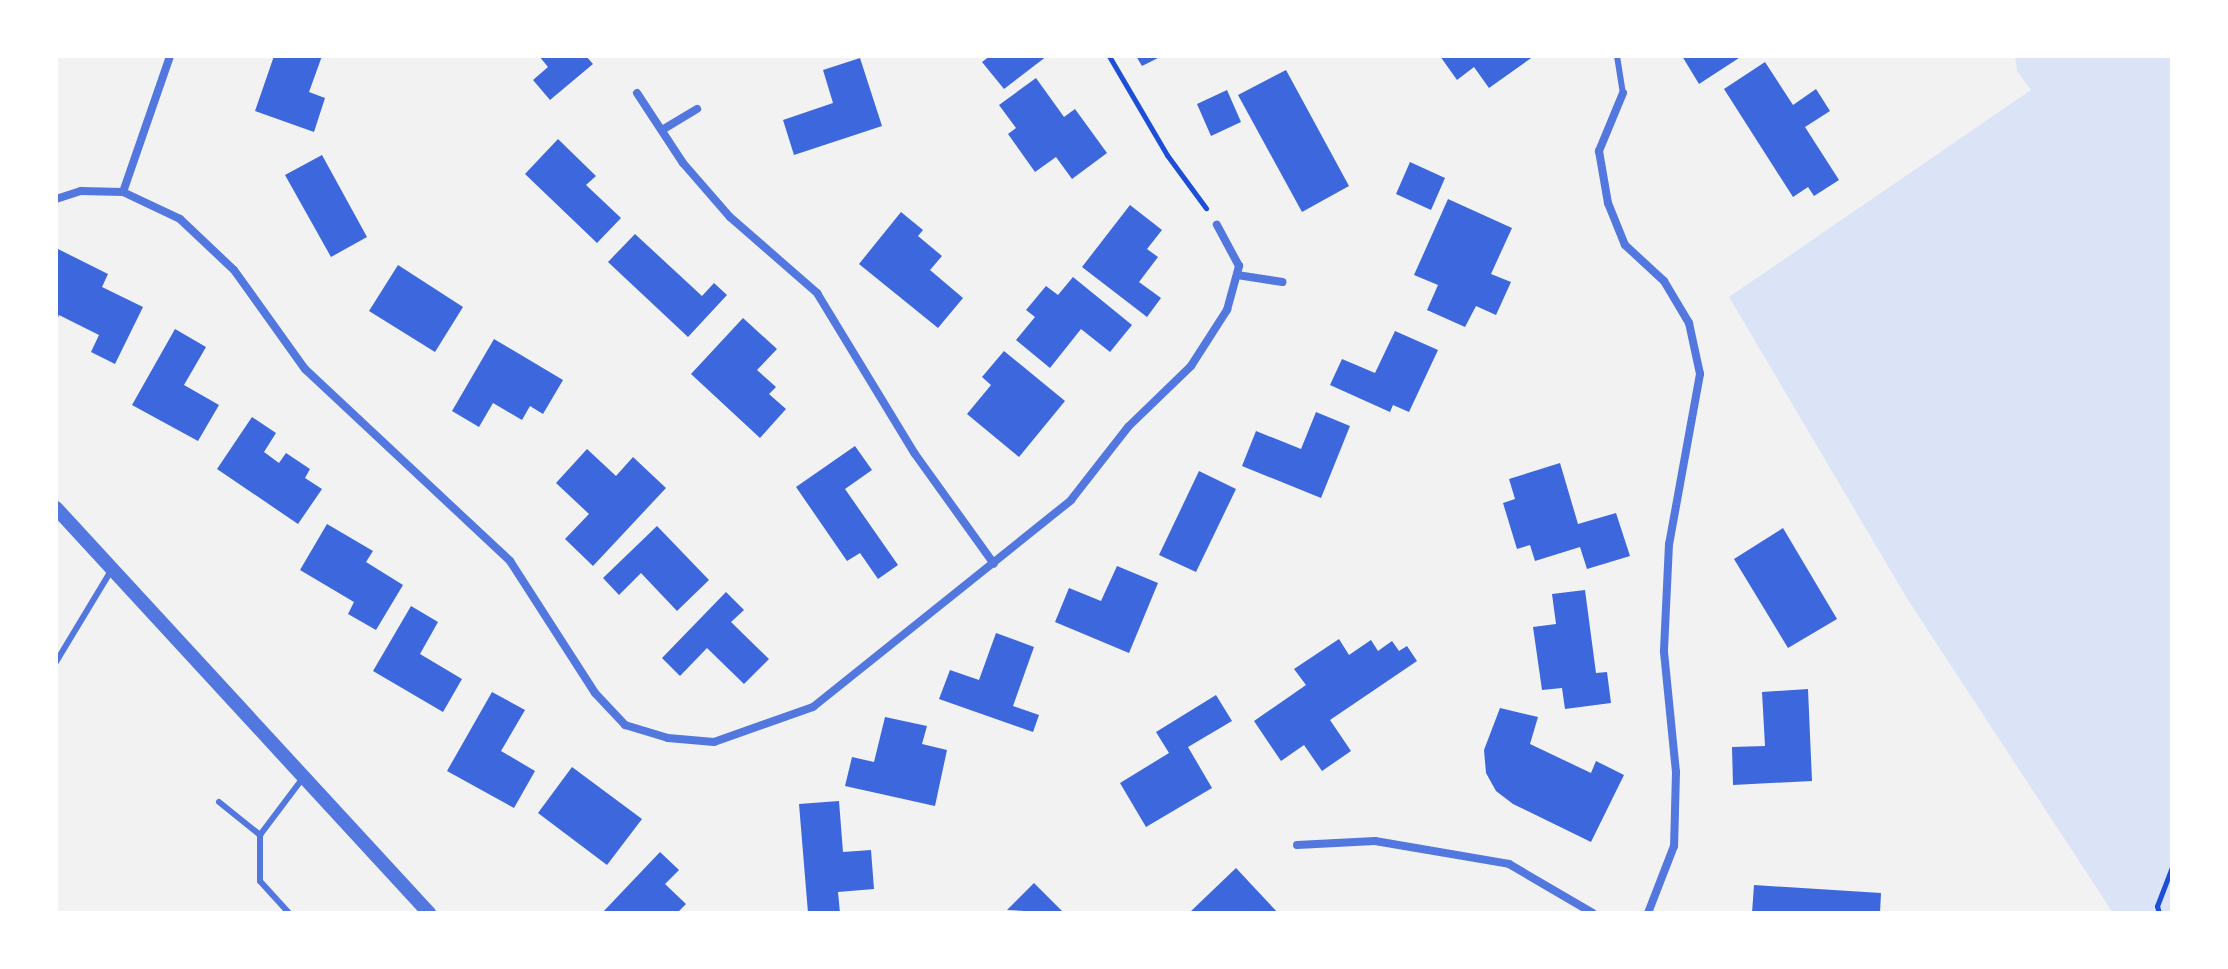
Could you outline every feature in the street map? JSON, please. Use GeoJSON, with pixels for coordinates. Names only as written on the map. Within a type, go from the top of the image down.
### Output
{"type":"FeatureCollection","features":[{"type":"Feature","properties":{"kind":"street"},"geometry":{"type":"LineString","coordinates":[[123,192],[170,56]]}},
{"type":"Feature","properties":{"kind":"street"},"geometry":{"type":"LineString","coordinates":[[637,93],[730,217],[817,293],[851,341],[915,454],[994,564]]}},
{"type":"Feature","properties":{"kind":"street"},"geometry":{"type":"LineString","coordinates":[[1623,93],[1599,151],[1608,203],[1625,245],[1664,281],[1689,323],[1700,374],[1669,544],[1664,652],[1676,772],[1674,846],[1648,913]]}},
{"type":"Feature","properties":{"kind":"street"},"geometry":{"type":"LineString","coordinates":[[662,130],[697,109]]}},
{"type":"Feature","properties":{"kind":"street"},"geometry":{"type":"LineString","coordinates":[[56,199],[81,191],[123,192],[191,229],[234,270],[305,369],[480,527],[510,561],[595,693],[625,725],[668,738],[714,742],[813,707],[1071,500],[1128,427],[1191,366],[1227,310],[1239,266],[1217,225]]}},
{"type":"Feature","properties":{"kind":"street"},"geometry":{"type":"LineString","coordinates":[[1237,275],[1282,282]]}},
{"type":"Feature","properties":{"kind":"street"},"geometry":{"type":"LineString","coordinates":[[56,508],[429,913]]}},
{"type":"Feature","properties":{"kind":"street"},"geometry":{"type":"LineString","coordinates":[[1297,845],[1375,841],[1509,864],[1593,913]]}},
{"type":"Feature","properties":{"kind":"lane"},"geometry":{"type":"LineString","coordinates":[[1617,56],[1623,93]]}},
{"type":"Feature","properties":{"kind":"lane"},"geometry":{"type":"LineString","coordinates":[[56,662],[112,569]]}},
{"type":"Feature","properties":{"kind":"lane"},"geometry":{"type":"LineString","coordinates":[[289,913],[260,881],[260,835],[305,775]]}},
{"type":"Feature","properties":{"kind":"lane"},"geometry":{"type":"LineString","coordinates":[[219,802],[260,835]]}},
{"type":"Feature","properties":{"kind":"path"},"geometry":{"type":"LineString","coordinates":[[1109,56],[1167,155],[1217,225]]}},
{"type":"Feature","properties":{"kind":"path"},"geometry":{"type":"LineString","coordinates":[[2159,913],[2157,906],[2172,867]]}},
{"type":"Feature","properties":{"kind":"shaded area"},"geometry":{"type":"Polygon","coordinates":[[[2015,56],[2172,56],[2172,913],[2113,913],[1908,600],[1729,297],[2031,90],[2017,71],[2015,56]]]}},
{"type":"Feature","properties":{"kind":"building"},"geometry":{"type":"Polygon","coordinates":[[[274,56],[322,56],[309,92],[325,98],[314,132],[255,111],[274,56]]]}},
{"type":"Feature","properties":{"kind":"building"},"geometry":{"type":"Polygon","coordinates":[[[539,56],[586,56],[593,64],[550,100],[533,80],[548,67],[539,56]]]}},
{"type":"Feature","properties":{"kind":"building"},"geometry":{"type":"Polygon","coordinates":[[[990,56],[1047,56],[1004,89],[982,62],[990,56]]]}},
{"type":"Feature","properties":{"kind":"building"},"geometry":{"type":"Polygon","coordinates":[[[1136,56],[1162,56],[1142,66],[1136,56]]]}},
{"type":"Feature","properties":{"kind":"building"},"geometry":{"type":"Polygon","coordinates":[[[1440,56],[1534,56],[1489,88],[1474,67],[1457,80],[1440,56]]]}},
{"type":"Feature","properties":{"kind":"building"},"geometry":{"type":"Polygon","coordinates":[[[1682,56],[1742,56],[1699,84],[1682,56]]]}},
{"type":"Feature","properties":{"kind":"building"},"geometry":{"type":"Polygon","coordinates":[[[860,58],[882,126],[794,155],[783,120],[833,103],[823,70],[860,58]]]}},
{"type":"Feature","properties":{"kind":"building"},"geometry":{"type":"Polygon","coordinates":[[[1765,62],[1793,105],[1816,89],[1830,111],[1805,127],[1839,180],[1814,196],[1808,187],[1793,197],[1724,89],[1765,62]]]}},
{"type":"Feature","properties":{"kind":"building"},"geometry":{"type":"Polygon","coordinates":[[[1286,70],[1349,186],[1302,212],[1238,95],[1286,70]]]}},
{"type":"Feature","properties":{"kind":"building"},"geometry":{"type":"Polygon","coordinates":[[[1036,78],[1064,117],[1075,109],[1107,153],[1072,179],[1056,157],[1035,172],[1008,134],[1016,128],[999,105],[1036,78]]]}},
{"type":"Feature","properties":{"kind":"building"},"geometry":{"type":"Polygon","coordinates":[[[1227,90],[1241,122],[1211,136],[1197,104],[1227,90]]]}},
{"type":"Feature","properties":{"kind":"building"},"geometry":{"type":"Polygon","coordinates":[[[558,139],[596,176],[586,185],[621,218],[597,243],[525,174],[558,139]]]}},
{"type":"Feature","properties":{"kind":"building"},"geometry":{"type":"Polygon","coordinates":[[[322,155],[367,237],[331,257],[285,175],[322,155]]]}},
{"type":"Feature","properties":{"kind":"building"},"geometry":{"type":"Polygon","coordinates":[[[1410,162],[1445,178],[1431,210],[1396,194],[1410,162]]]}},
{"type":"Feature","properties":{"kind":"building"},"geometry":{"type":"Polygon","coordinates":[[[1448,199],[1512,228],[1491,274],[1511,282],[1496,315],[1476,306],[1465,327],[1427,310],[1438,285],[1414,275],[1448,199]]]}},
{"type":"Feature","properties":{"kind":"building"},"geometry":{"type":"Polygon","coordinates":[[[1130,205],[1162,230],[1147,249],[1158,257],[1139,282],[1161,298],[1147,317],[1082,267],[1130,205]]]}},
{"type":"Feature","properties":{"kind":"building"},"geometry":{"type":"Polygon","coordinates":[[[901,212],[923,230],[918,236],[942,256],[930,270],[963,298],[938,328],[859,264],[901,212]]]}},
{"type":"Feature","properties":{"kind":"building"},"geometry":{"type":"Polygon","coordinates":[[[635,234],[702,296],[714,283],[727,295],[688,337],[608,262],[635,234]]]}},
{"type":"Feature","properties":{"kind":"building"},"geometry":{"type":"Polygon","coordinates":[[[58,249],[108,274],[102,287],[143,307],[115,364],[91,352],[99,335],[59,315],[56,322],[58,249]]]}},
{"type":"Feature","properties":{"kind":"building"},"geometry":{"type":"Polygon","coordinates":[[[398,265],[463,307],[435,352],[369,311],[398,265]]]}},
{"type":"Feature","properties":{"kind":"building"},"geometry":{"type":"Polygon","coordinates":[[[1073,277],[1132,325],[1110,352],[1081,329],[1050,368],[1016,340],[1035,317],[1026,310],[1046,286],[1058,295],[1073,277]]]}},
{"type":"Feature","properties":{"kind":"building"},"geometry":{"type":"Polygon","coordinates":[[[743,318],[777,349],[757,370],[776,387],[769,394],[786,409],[760,438],[691,374],[743,318]]]}},
{"type":"Feature","properties":{"kind":"building"},"geometry":{"type":"Polygon","coordinates":[[[175,329],[206,347],[184,385],[219,405],[198,441],[132,405],[175,329]]]}},
{"type":"Feature","properties":{"kind":"building"},"geometry":{"type":"Polygon","coordinates":[[[1395,331],[1438,350],[1409,412],[1393,405],[1390,412],[1330,385],[1342,359],[1375,373],[1395,331]]]}},
{"type":"Feature","properties":{"kind":"building"},"geometry":{"type":"Polygon","coordinates":[[[494,339],[563,380],[543,414],[530,406],[522,420],[493,403],[479,427],[452,411],[494,339]]]}},
{"type":"Feature","properties":{"kind":"building"},"geometry":{"type":"Polygon","coordinates":[[[1004,351],[1065,401],[1019,457],[967,414],[991,385],[982,377],[1004,351]]]}},
{"type":"Feature","properties":{"kind":"building"},"geometry":{"type":"Polygon","coordinates":[[[1316,412],[1350,426],[1321,498],[1242,466],[1256,431],[1301,449],[1316,412]]]}},
{"type":"Feature","properties":{"kind":"building"},"geometry":{"type":"Polygon","coordinates":[[[252,417],[276,433],[264,452],[279,463],[286,453],[310,469],[305,478],[322,489],[298,524],[217,469],[252,417]]]}},
{"type":"Feature","properties":{"kind":"building"},"geometry":{"type":"Polygon","coordinates":[[[855,446],[872,470],[845,489],[898,565],[878,579],[860,553],[847,561],[796,487],[855,446]]]}},
{"type":"Feature","properties":{"kind":"building"},"geometry":{"type":"Polygon","coordinates":[[[587,449],[616,476],[633,457],[666,488],[593,566],[565,539],[589,514],[556,483],[587,449]]]}},
{"type":"Feature","properties":{"kind":"building"},"geometry":{"type":"Polygon","coordinates":[[[1560,463],[1578,524],[1616,513],[1630,556],[1587,569],[1580,547],[1535,561],[1530,545],[1517,549],[1503,503],[1515,499],[1509,479],[1560,463]]]}},
{"type":"Feature","properties":{"kind":"building"},"geometry":{"type":"Polygon","coordinates":[[[1199,471],[1236,489],[1196,572],[1159,555],[1199,471]]]}},
{"type":"Feature","properties":{"kind":"building"},"geometry":{"type":"Polygon","coordinates":[[[327,524],[373,551],[366,562],[403,585],[376,630],[348,614],[354,602],[300,570],[327,524]]]}},
{"type":"Feature","properties":{"kind":"building"},"geometry":{"type":"Polygon","coordinates":[[[657,526],[709,580],[677,611],[641,573],[619,595],[603,578],[657,526]]]}},
{"type":"Feature","properties":{"kind":"building"},"geometry":{"type":"Polygon","coordinates":[[[1783,528],[1837,619],[1788,648],[1734,559],[1783,528]]]}},
{"type":"Feature","properties":{"kind":"building"},"geometry":{"type":"Polygon","coordinates":[[[1117,566],[1158,583],[1129,653],[1055,622],[1069,588],[1101,601],[1117,566]]]}},
{"type":"Feature","properties":{"kind":"building"},"geometry":{"type":"Polygon","coordinates":[[[1585,590],[1596,673],[1607,672],[1611,703],[1565,709],[1562,688],[1542,690],[1533,627],[1556,624],[1552,594],[1585,590]]]}},
{"type":"Feature","properties":{"kind":"building"},"geometry":{"type":"Polygon","coordinates":[[[726,592],[744,610],[731,622],[769,659],[744,684],[707,648],[680,676],[662,658],[726,592]]]}},
{"type":"Feature","properties":{"kind":"building"},"geometry":{"type":"Polygon","coordinates":[[[411,606],[438,622],[420,654],[462,679],[443,712],[373,671],[411,606]]]}},
{"type":"Feature","properties":{"kind":"building"},"geometry":{"type":"Polygon","coordinates":[[[996,633],[1034,647],[1013,706],[1039,715],[1033,732],[939,699],[950,670],[979,680],[996,633]]]}},
{"type":"Feature","properties":{"kind":"building"},"geometry":{"type":"Polygon","coordinates":[[[1339,639],[1349,655],[1371,640],[1378,651],[1392,641],[1399,651],[1407,646],[1417,661],[1330,720],[1351,751],[1322,771],[1304,745],[1281,761],[1254,721],[1306,685],[1294,669],[1339,639]]]}},
{"type":"Feature","properties":{"kind":"building"},"geometry":{"type":"Polygon","coordinates":[[[1808,689],[1812,781],[1733,785],[1732,747],[1765,746],[1762,692],[1808,689]]]}},
{"type":"Feature","properties":{"kind":"building"},"geometry":{"type":"Polygon","coordinates":[[[492,692],[525,710],[501,751],[535,771],[514,808],[447,771],[492,692]]]}},
{"type":"Feature","properties":{"kind":"building"},"geometry":{"type":"Polygon","coordinates":[[[1216,695],[1232,721],[1188,747],[1212,788],[1146,827],[1120,783],[1169,753],[1156,732],[1216,695]]]}},
{"type":"Feature","properties":{"kind":"building"},"geometry":{"type":"Polygon","coordinates":[[[1500,708],[1538,717],[1530,744],[1591,773],[1596,761],[1624,775],[1591,842],[1513,804],[1496,791],[1486,773],[1484,750],[1500,708]]]}},
{"type":"Feature","properties":{"kind":"building"},"geometry":{"type":"Polygon","coordinates":[[[885,717],[927,726],[922,744],[947,750],[935,806],[845,786],[852,757],[874,762],[885,717]]]}},
{"type":"Feature","properties":{"kind":"building"},"geometry":{"type":"Polygon","coordinates":[[[572,767],[642,819],[607,865],[538,813],[572,767]]]}},
{"type":"Feature","properties":{"kind":"building"},"geometry":{"type":"Polygon","coordinates":[[[839,801],[843,852],[871,850],[874,889],[838,892],[840,913],[808,913],[799,804],[839,801]]]}},
{"type":"Feature","properties":{"kind":"building"},"geometry":{"type":"Polygon","coordinates":[[[660,852],[679,870],[665,884],[686,904],[677,913],[602,913],[660,852]]]}},
{"type":"Feature","properties":{"kind":"building"},"geometry":{"type":"Polygon","coordinates":[[[1236,868],[1278,913],[1189,913],[1236,868]]]}},
{"type":"Feature","properties":{"kind":"building"},"geometry":{"type":"Polygon","coordinates":[[[1034,883],[1062,911],[1060,913],[1007,910],[1034,883]]]}},
{"type":"Feature","properties":{"kind":"building"},"geometry":{"type":"Polygon","coordinates":[[[1754,885],[1881,893],[1880,913],[1752,913],[1754,885]]]}}]}
